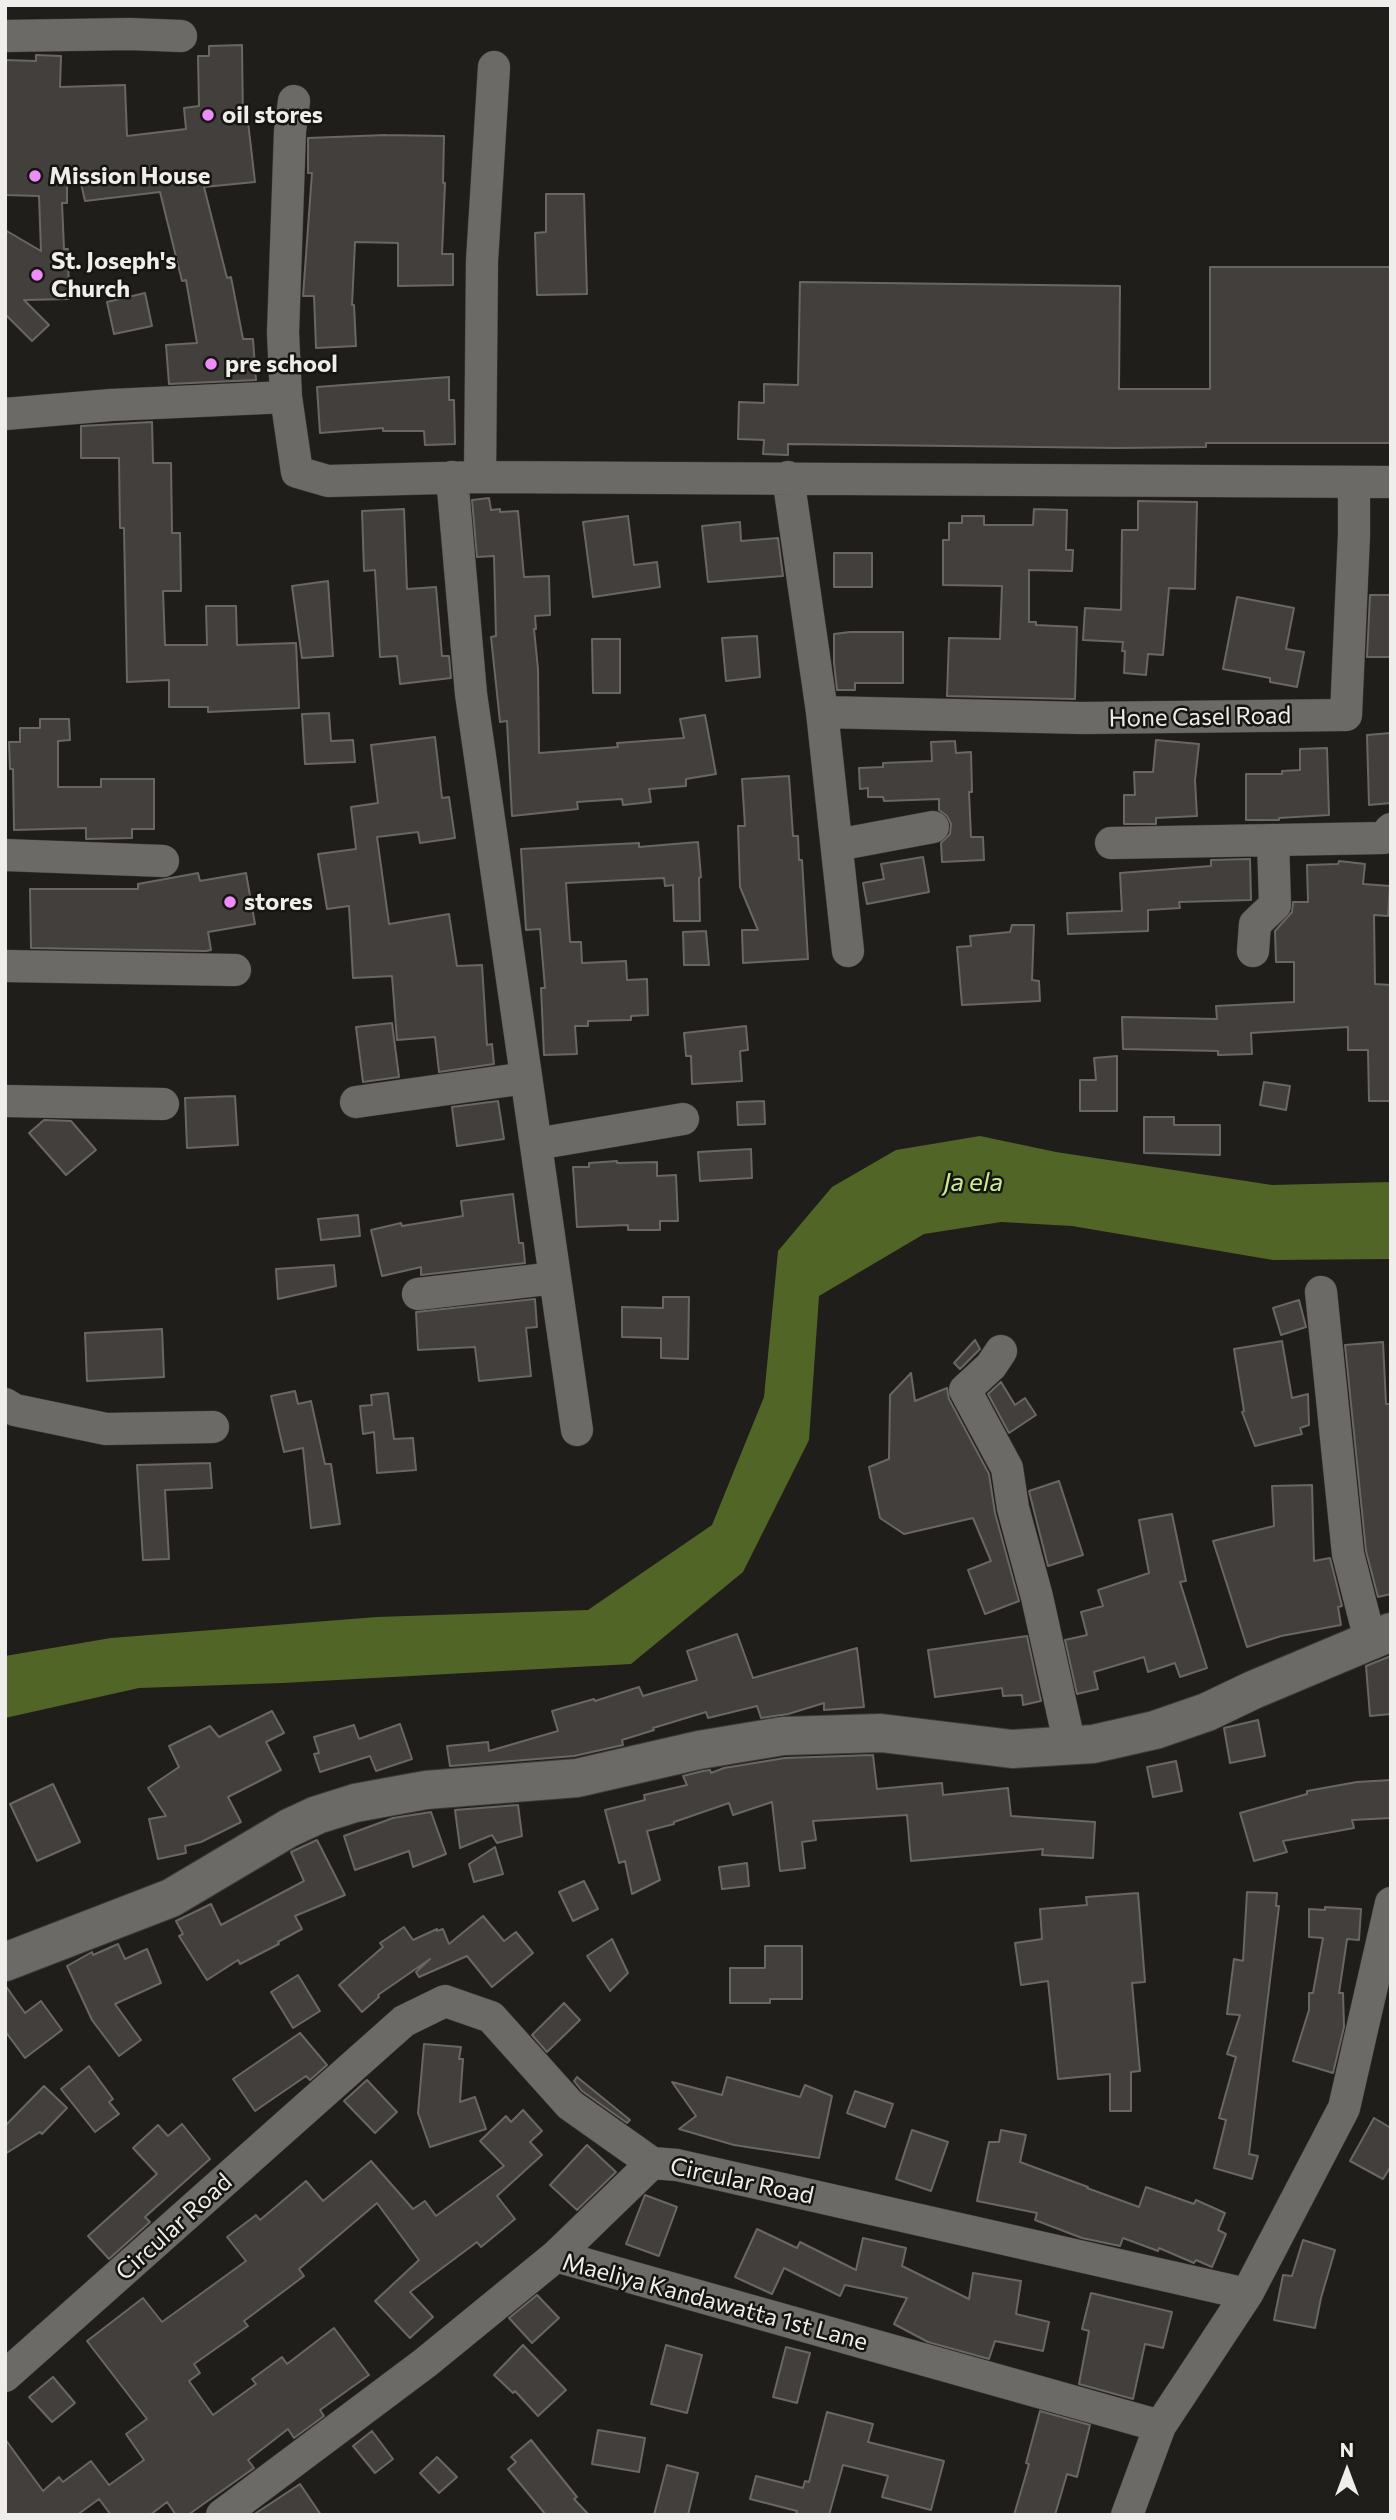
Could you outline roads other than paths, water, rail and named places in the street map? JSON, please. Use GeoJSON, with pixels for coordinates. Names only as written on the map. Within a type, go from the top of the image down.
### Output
{"type":"FeatureCollection","features":[{"type":"Feature","properties":{"kind":"main road"},"geometry":{"type":"LineString","coordinates":[[5,1962],[171,1898],[289,1828],[317,1815],[355,1803],[426,1790],[577,1778],[699,1750],[783,1736],[881,1733],[1012,1749],[1093,1744],[1155,1730],[1206,1712],[1380,1636]]}},
{"type":"Feature","properties":{"kind":"street"},"geometry":{"type":"LineString","coordinates":[[5,36],[181,36]]}},
{"type":"Feature","properties":{"kind":"street"},"geometry":{"type":"LineString","coordinates":[[494,67],[466,477],[471,694],[577,1430]]}},
{"type":"Feature","properties":{"kind":"street"},"geometry":{"type":"LineString","coordinates":[[293,101],[283,333],[286,397],[297,472],[328,481],[466,477],[788,477],[1391,482]]}},
{"type":"Feature","properties":{"kind":"street"},"geometry":{"type":"LineString","coordinates":[[5,414],[111,405],[286,397]]}},
{"type":"Feature","properties":{"kind":"street"},"geometry":{"type":"LineString","coordinates":[[788,477],[822,712],[848,951]]}},
{"type":"Feature","properties":{"kind":"street","name":"Hone Casel Road"},"geometry":{"type":"LineString","coordinates":[[822,712],[1083,718],[1346,715],[1354,482]]}},
{"type":"Feature","properties":{"kind":"street"},"geometry":{"type":"LineString","coordinates":[[837,845],[933,827]]}},
{"type":"Feature","properties":{"kind":"street"},"geometry":{"type":"LineString","coordinates":[[1111,843],[1383,838],[1391,829]]}},
{"type":"Feature","properties":{"kind":"street"},"geometry":{"type":"LineString","coordinates":[[1253,951],[1255,925],[1275,905],[1273,840]]}},
{"type":"Feature","properties":{"kind":"street"},"geometry":{"type":"LineString","coordinates":[[5,855],[163,862]]}},
{"type":"Feature","properties":{"kind":"street"},"geometry":{"type":"LineString","coordinates":[[5,966],[235,970]]}},
{"type":"Feature","properties":{"kind":"street"},"geometry":{"type":"LineString","coordinates":[[356,1102],[526,1078]]}},
{"type":"Feature","properties":{"kind":"street"},"geometry":{"type":"LineString","coordinates":[[5,1101],[163,1104]]}},
{"type":"Feature","properties":{"kind":"street"},"geometry":{"type":"LineString","coordinates":[[536,1144],[683,1119]]}},
{"type":"Feature","properties":{"kind":"street"},"geometry":{"type":"LineString","coordinates":[[418,1294],[555,1278]]}},
{"type":"Feature","properties":{"kind":"street"},"geometry":{"type":"LineString","coordinates":[[1321,1292],[1348,1554],[1380,1636]]}},
{"type":"Feature","properties":{"kind":"street"},"geometry":{"type":"LineString","coordinates":[[1001,1351],[991,1366],[965,1390],[1007,1468],[1013,1508],[1037,1597],[1070,1746]]}},
{"type":"Feature","properties":{"kind":"street"},"geometry":{"type":"LineString","coordinates":[[5,1404],[15,1410],[106,1429],[213,1427]]}},
{"type":"Feature","properties":{"kind":"street"},"geometry":{"type":"LineString","coordinates":[[1127,2515],[1160,2426],[1247,2294],[1344,2109],[1391,1903]]}},
{"type":"Feature","properties":{"kind":"street","name":"Circular Road"},"geometry":{"type":"LineString","coordinates":[[5,2376],[404,2021],[445,2001],[491,2017],[570,2105],[652,2164],[677,2165],[1247,2294]]}},
{"type":"Feature","properties":{"kind":"street"},"geometry":{"type":"LineString","coordinates":[[556,2256],[652,2164]]}},
{"type":"Feature","properties":{"kind":"street","name":"Maeliya Kandawatta 1st Lane"},"geometry":{"type":"LineString","coordinates":[[222,2515],[425,2364],[556,2256],[1160,2426]]}},
{"type":"Feature","properties":{"kind":"water","name":"Ja ela"},"geometry":{"type":"Polygon","coordinates":[[[980,1136],[1056,1152],[1272,1185],[1391,1182],[1391,1259],[1273,1260],[1072,1226],[1001,1222],[924,1234],[819,1296],[809,1440],[743,1572],[631,1664],[139,1688],[5,1718],[5,1656],[111,1638],[377,1617],[588,1610],[712,1525],[764,1397],[778,1251],[832,1187],[896,1150],[980,1136]]]}},
{"type":"Feature","properties":{"kind":"place","name":"oil stores"},"geometry":{"type":"Point","coordinates":[208,115]}},
{"type":"Feature","properties":{"kind":"place","name":"Mission House"},"geometry":{"type":"Point","coordinates":[35,176]}},
{"type":"Feature","properties":{"kind":"place","name":"St. Joseph's Church"},"geometry":{"type":"Point","coordinates":[37,275]}},
{"type":"Feature","properties":{"kind":"place","name":"pre school"},"geometry":{"type":"Point","coordinates":[211,364]}},
{"type":"Feature","properties":{"kind":"place","name":"stores"},"geometry":{"type":"Point","coordinates":[230,902]}}]}
